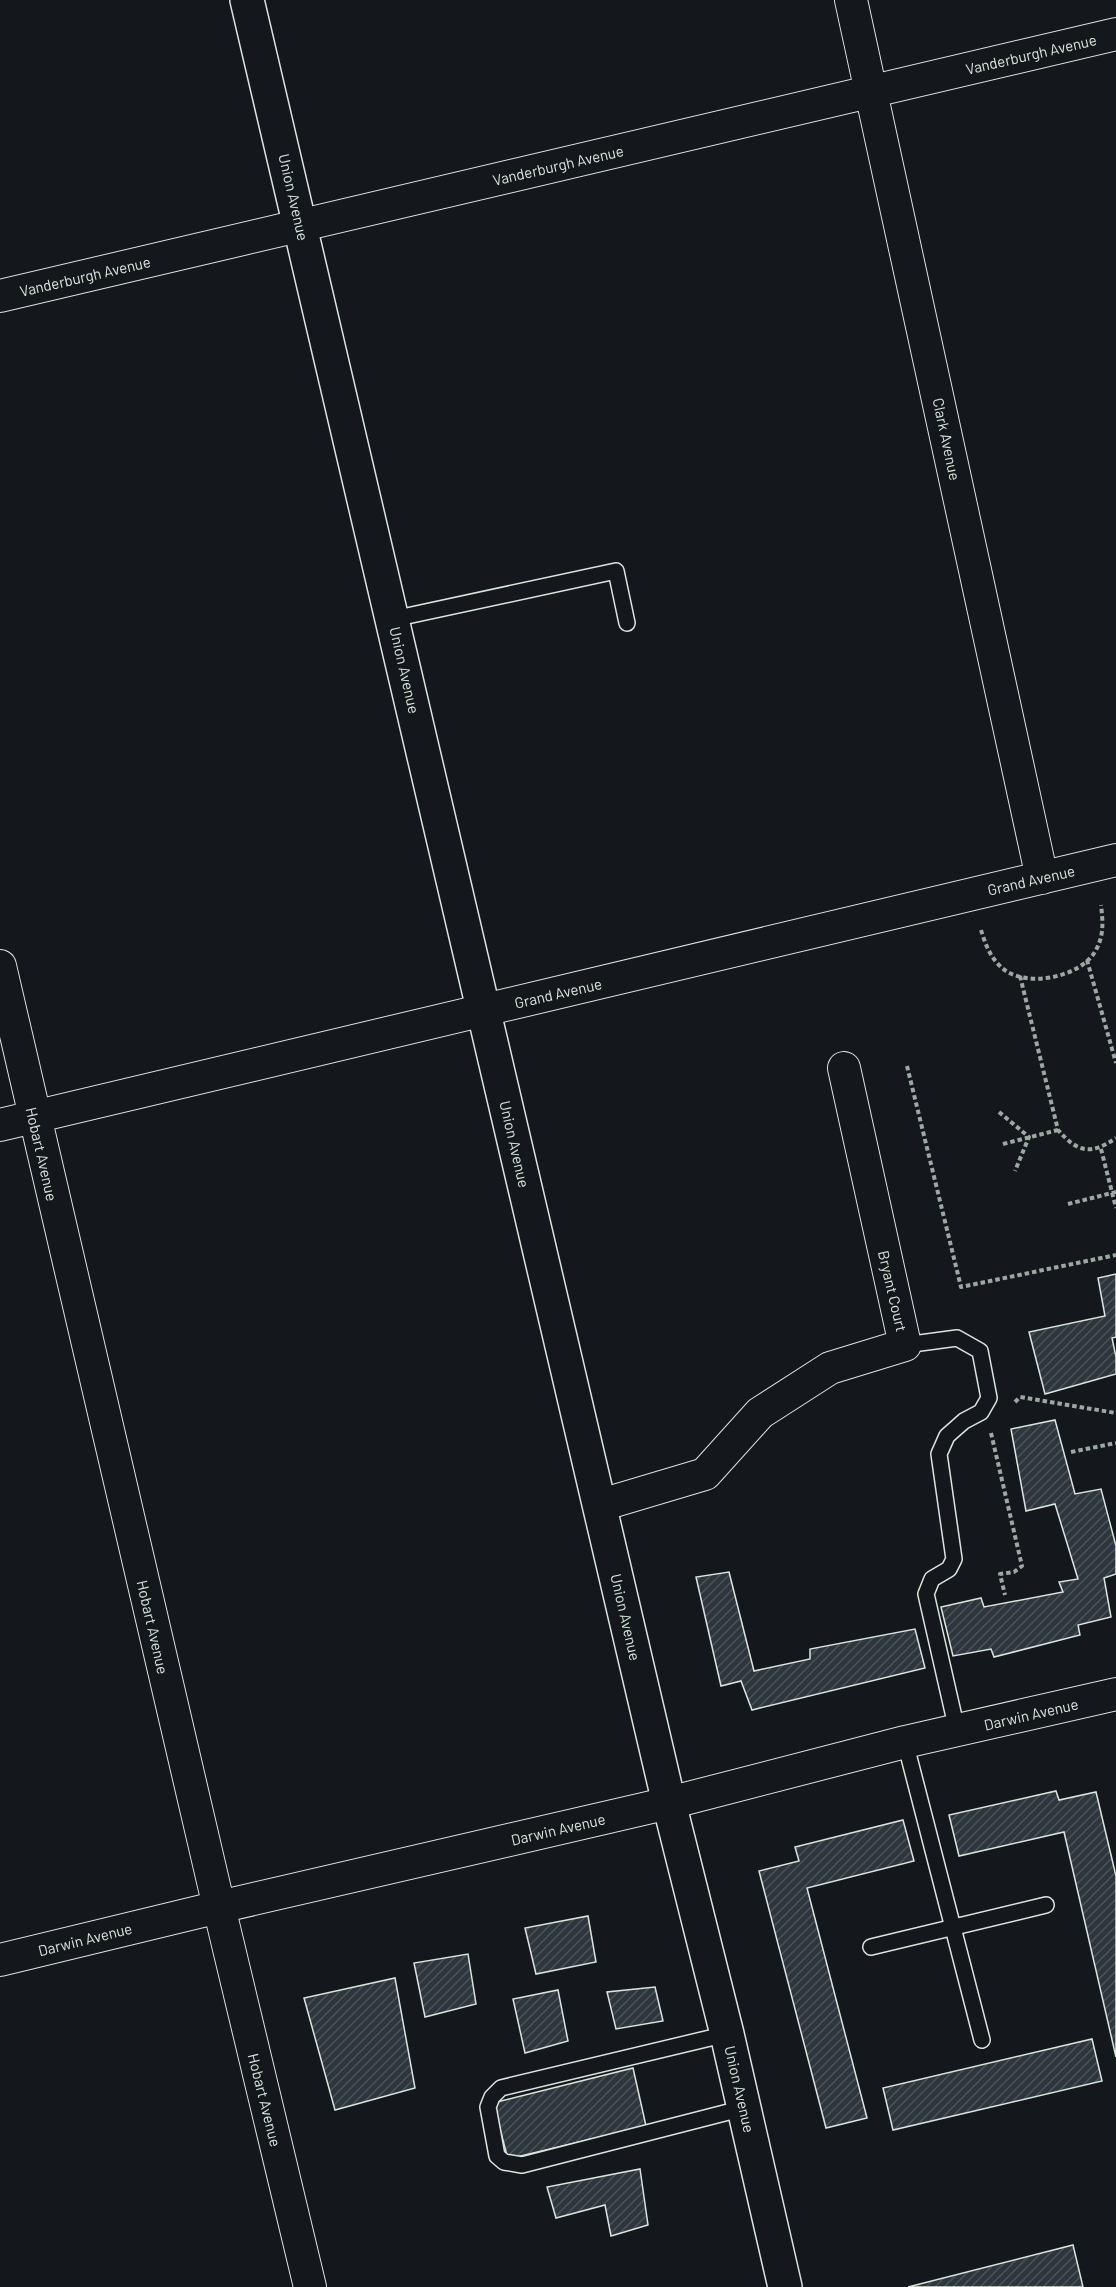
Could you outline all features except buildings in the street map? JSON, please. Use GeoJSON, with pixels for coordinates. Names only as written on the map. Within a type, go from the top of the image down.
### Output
{"type":"FeatureCollection","features":[{"type":"Feature","properties":{"kind":"main road","name":"Union Avenue"},"geometry":{"type":"LineString","coordinates":[[248,0],[669,1803],[727,2034],[785,2287]]}},
{"type":"Feature","properties":{"kind":"street","name":"Clark Avenue"},"geometry":{"type":"LineString","coordinates":[[851,0],[1042,878]]}},
{"type":"Feature","properties":{"kind":"street","name":"Vanderburgh Avenue"},"geometry":{"type":"LineString","coordinates":[[0,296],[1116,34]]}},
{"type":"Feature","properties":{"kind":"street","name":"Grand Avenue"},"geometry":{"type":"LineString","coordinates":[[0,1125],[1116,860]]}},
{"type":"Feature","properties":{"kind":"street","name":"Hobart Avenue"},"geometry":{"type":"LineString","coordinates":[[0,966],[310,2287]]}},
{"type":"Feature","properties":{"kind":"street","name":"Bryant Court"},"geometry":{"type":"LineString","coordinates":[[601,1505],[705,1474],[760,1413],[820,1374],[830,1368],[905,1345],[844,1068]]}},
{"type":"Feature","properties":{"kind":"street","name":"Darwin Avenue"},"geometry":{"type":"LineString","coordinates":[[0,1960],[669,1803],[905,1742],[1116,1694]]}},
{"type":"Feature","properties":{"kind":"lane"},"geometry":{"type":"LineString","coordinates":[[393,619],[616,571],[627,623]]}},
{"type":"Feature","properties":{"kind":"lane"},"geometry":{"type":"LineString","coordinates":[[905,1345],[957,1338],[980,1350],[989,1398],[981,1412],[964,1421],[947,1436],[939,1454],[954,1559],[949,1569],[932,1579],[926,1594],[957,1731]]}},
{"type":"Feature","properties":{"kind":"lane"},"geometry":{"type":"LineString","coordinates":[[905,1742],[982,2040]]}},
{"type":"Feature","properties":{"kind":"lane"},"geometry":{"type":"LineString","coordinates":[[872,1947],[1046,1905]]}},
{"type":"Feature","properties":{"kind":"lane"},"geometry":{"type":"LineString","coordinates":[[727,2034],[501,2088],[492,2097],[488,2107],[497,2156],[504,2162],[522,2165],[744,2109]]}},
{"type":"Feature","properties":{"kind":"path"},"geometry":{"type":"LineString","coordinates":[[981,930],[987,949],[1001,968],[1028,980],[1054,976],[1078,969],[1095,952],[1104,928],[1101,905]]}},
{"type":"Feature","properties":{"kind":"path"},"geometry":{"type":"LineString","coordinates":[[1087,960],[1116,1063]]}},
{"type":"Feature","properties":{"kind":"path"},"geometry":{"type":"LineString","coordinates":[[1020,976],[1058,1130],[1069,1142],[1088,1150],[1101,1149],[1116,1138]]}},
{"type":"Feature","properties":{"kind":"path"},"geometry":{"type":"LineString","coordinates":[[907,1066],[961,1287],[1116,1255]]}},
{"type":"Feature","properties":{"kind":"path"},"geometry":{"type":"LineString","coordinates":[[999,1112],[1029,1137]]}},
{"type":"Feature","properties":{"kind":"path"},"geometry":{"type":"LineString","coordinates":[[1003,1144],[1058,1130]]}},
{"type":"Feature","properties":{"kind":"path"},"geometry":{"type":"LineString","coordinates":[[1015,1171],[1029,1137]]}},
{"type":"Feature","properties":{"kind":"path"},"geometry":{"type":"LineString","coordinates":[[1101,1149],[1116,1208]]}},
{"type":"Feature","properties":{"kind":"path"},"geometry":{"type":"LineString","coordinates":[[1068,1204],[1114,1193]]}},
{"type":"Feature","properties":{"kind":"path"},"geometry":{"type":"LineString","coordinates":[[1012,1405],[1020,1397],[1116,1413]]}},
{"type":"Feature","properties":{"kind":"path"},"geometry":{"type":"LineString","coordinates":[[993,1427],[991,1434],[1022,1566],[1014,1572],[1000,1574],[1005,1595]]}},
{"type":"Feature","properties":{"kind":"path"},"geometry":{"type":"LineString","coordinates":[[1071,1452],[1116,1443]]}}]}
